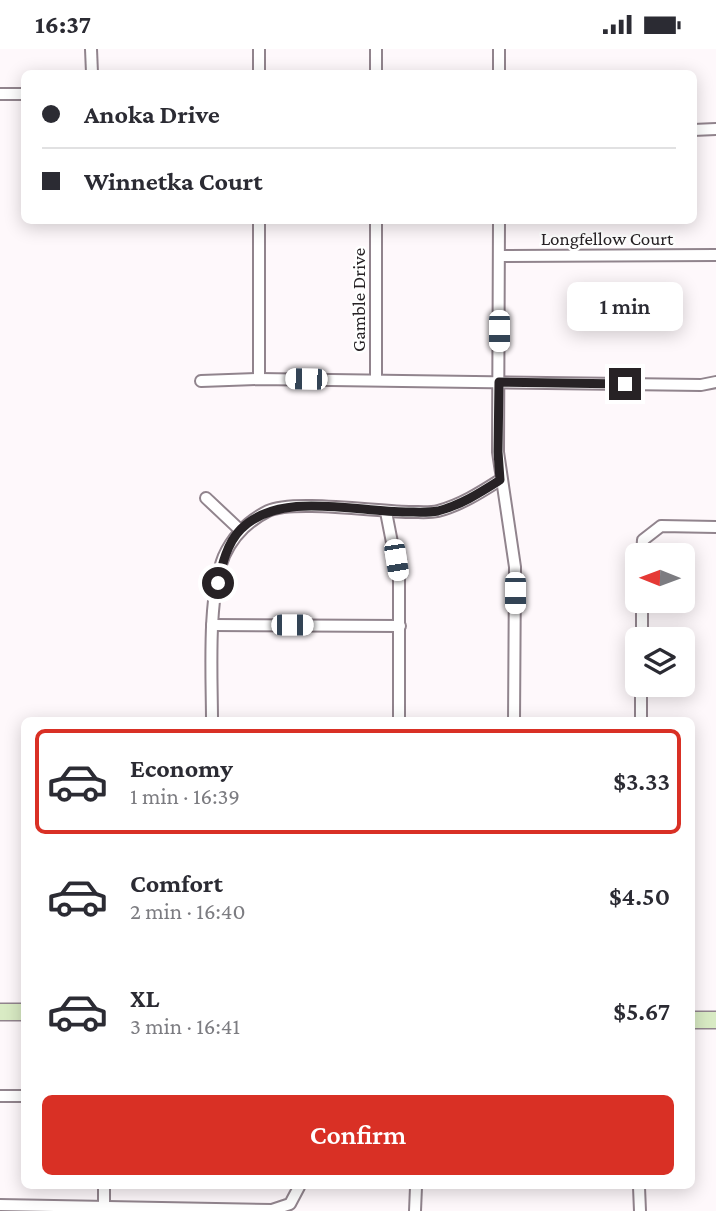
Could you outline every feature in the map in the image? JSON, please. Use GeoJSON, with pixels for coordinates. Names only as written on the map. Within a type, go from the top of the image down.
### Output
{"type":"FeatureCollection","features":[{"type":"Feature","properties":{"kind":"main road"},"geometry":{"type":"LineString","coordinates":[[0,1012],[21,1013]]}},
{"type":"Feature","properties":{"kind":"main road"},"geometry":{"type":"LineString","coordinates":[[695,1020],[716,1020]]}},
{"type":"Feature","properties":{"kind":"street"},"geometry":{"type":"LineString","coordinates":[[92,49],[92,70]]}},
{"type":"Feature","properties":{"kind":"street"},"geometry":{"type":"LineString","coordinates":[[259,49],[259,70]]}},
{"type":"Feature","properties":{"kind":"street"},"geometry":{"type":"LineString","coordinates":[[376,49],[376,70]]}},
{"type":"Feature","properties":{"kind":"street"},"geometry":{"type":"LineString","coordinates":[[499,49],[499,70]]}},
{"type":"Feature","properties":{"kind":"street"},"geometry":{"type":"LineString","coordinates":[[0,94],[21,94]]}},
{"type":"Feature","properties":{"kind":"street"},"geometry":{"type":"LineString","coordinates":[[697,129],[716,129]]}},
{"type":"Feature","properties":{"kind":"street"},"geometry":{"type":"LineString","coordinates":[[259,224],[259,379]]}},
{"type":"Feature","properties":{"kind":"street","name":"Gamble Drive"},"geometry":{"type":"LineString","coordinates":[[376,224],[376,380]]}},
{"type":"Feature","properties":{"kind":"street"},"geometry":{"type":"LineString","coordinates":[[499,224],[498,452],[500,480],[515,567],[514,717]]}},
{"type":"Feature","properties":{"kind":"street","name":"Longfellow Court"},"geometry":{"type":"LineString","coordinates":[[499,256],[716,255]]}},
{"type":"Feature","properties":{"kind":"street"},"geometry":{"type":"LineString","coordinates":[[201,381],[259,379],[701,385],[716,382]]}},
{"type":"Feature","properties":{"kind":"street"},"geometry":{"type":"LineString","coordinates":[[212,717],[212,625],[224,557],[240,530],[270,510],[300,506],[386,512],[436,512],[461,503],[500,480]]}},
{"type":"Feature","properties":{"kind":"street"},"geometry":{"type":"LineString","coordinates":[[206,498],[240,530]]}},
{"type":"Feature","properties":{"kind":"street"},"geometry":{"type":"LineString","coordinates":[[386,512],[399,578],[400,717]]}},
{"type":"Feature","properties":{"kind":"street"},"geometry":{"type":"LineString","coordinates":[[643,543],[661,526],[716,527]]}},
{"type":"Feature","properties":{"kind":"street"},"geometry":{"type":"LineString","coordinates":[[212,625],[400,625]]}},
{"type":"Feature","properties":{"kind":"street"},"geometry":{"type":"LineString","coordinates":[[641,697],[641,717]]}},
{"type":"Feature","properties":{"kind":"street"},"geometry":{"type":"LineString","coordinates":[[0,1096],[21,1096]]}},
{"type":"Feature","properties":{"kind":"street"},"geometry":{"type":"LineString","coordinates":[[104,1189],[104,1209]]}},
{"type":"Feature","properties":{"kind":"street"},"geometry":{"type":"LineString","coordinates":[[0,1205],[272,1210],[290,1204],[298,1189]]}},
{"type":"Feature","properties":{"kind":"street"},"geometry":{"type":"LineString","coordinates":[[415,1211],[416,1189]]}},
{"type":"Feature","properties":{"kind":"street"},"geometry":{"type":"LineString","coordinates":[[639,1189],[640,1211]]}},
{"type":"Feature","properties":{"kind":"route"},"geometry":{"type":"LineString","coordinates":[[218,583],[224,557],[240,530],[270,510],[300,506],[386,512],[436,512],[461,503],[500,480],[499,382],[625,384]]}}]}
